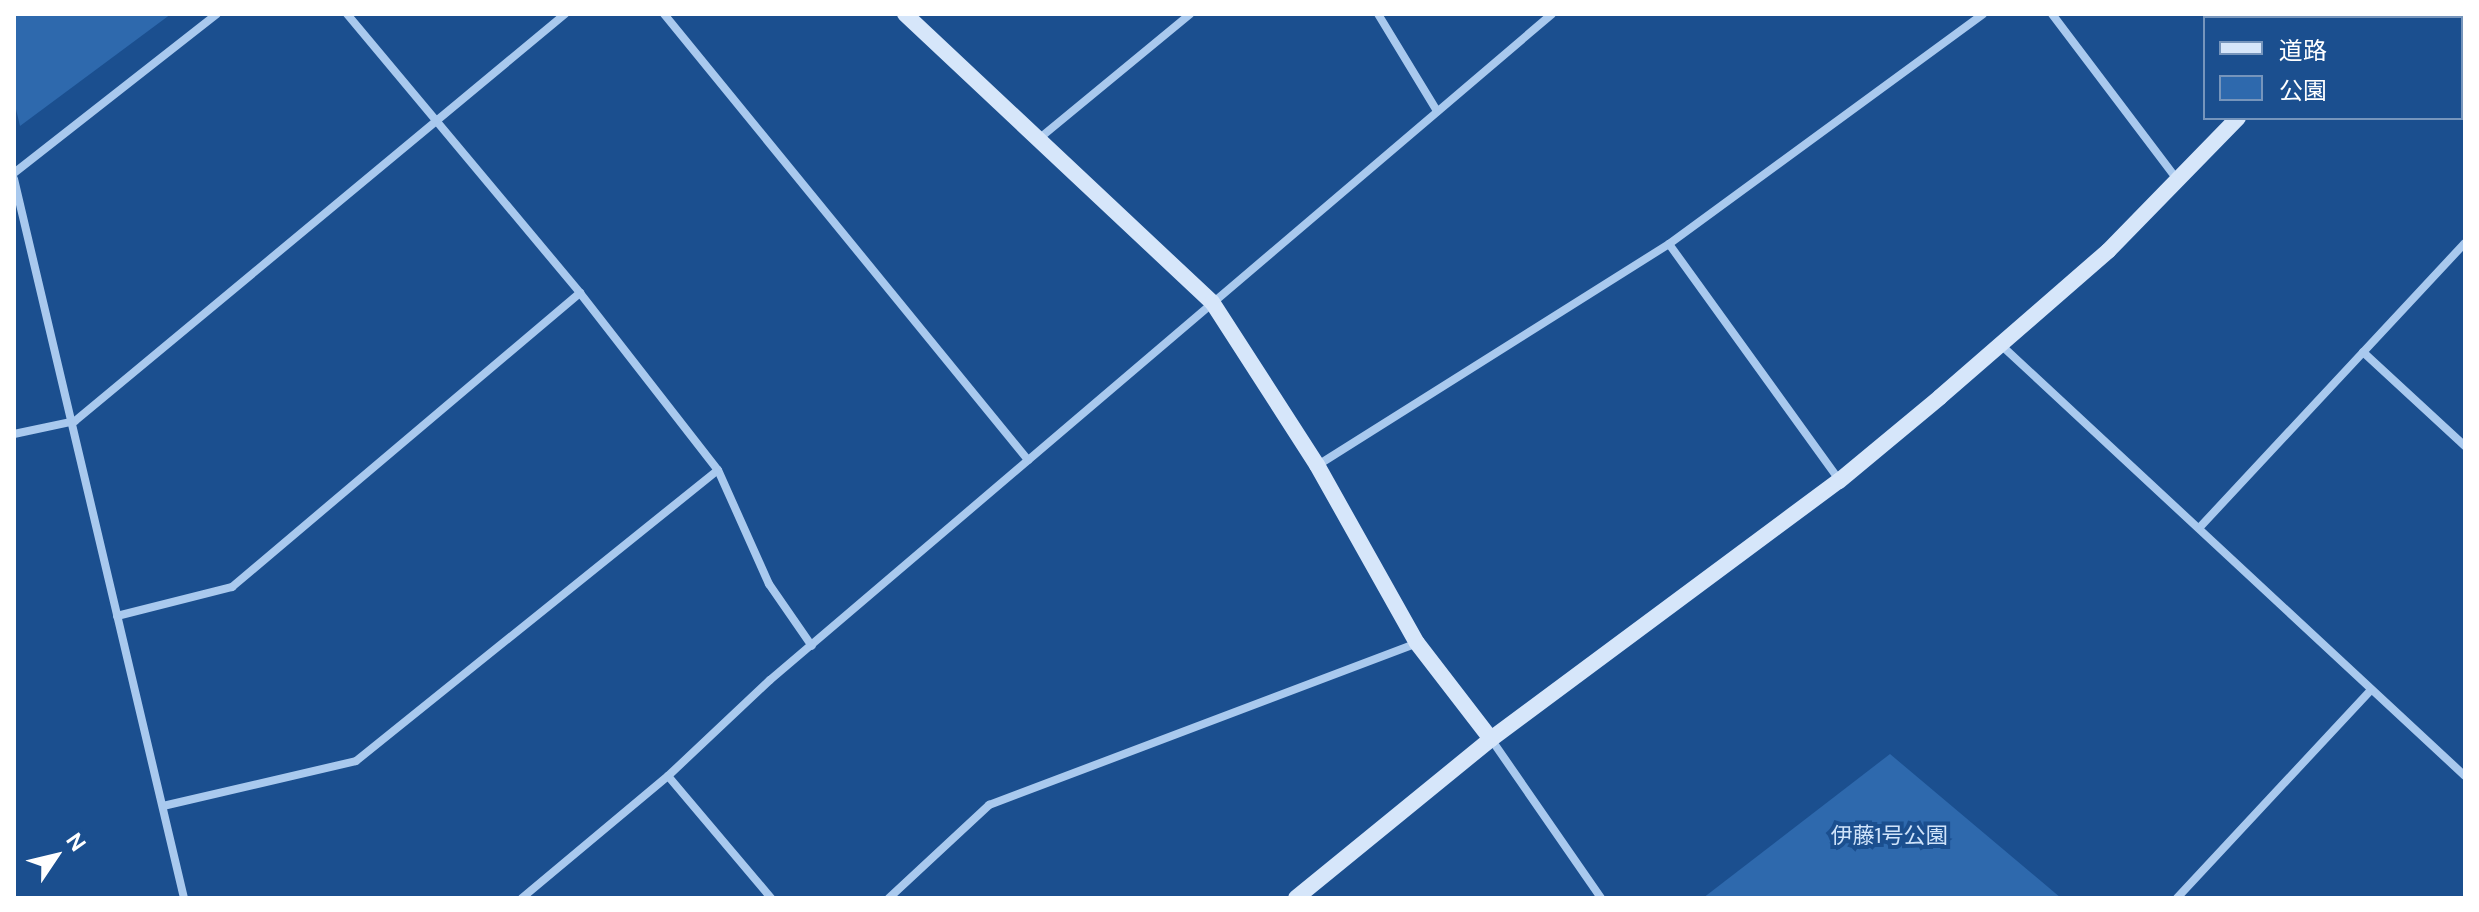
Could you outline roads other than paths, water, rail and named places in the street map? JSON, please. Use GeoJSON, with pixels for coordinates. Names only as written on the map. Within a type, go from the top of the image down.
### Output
{"type":"FeatureCollection","features":[{"type":"Feature","properties":{"kind":"street"},"geometry":{"type":"LineString","coordinates":[[14,173],[217,14]]}},
{"type":"Feature","properties":{"kind":"street"},"geometry":{"type":"LineString","coordinates":[[347,14],[580,293],[718,470],[769,584],[812,646]]}},
{"type":"Feature","properties":{"kind":"street"},"geometry":{"type":"LineString","coordinates":[[14,434],[75,421],[565,14]]}},
{"type":"Feature","properties":{"kind":"street"},"geometry":{"type":"LineString","coordinates":[[664,14],[1028,460]]}},
{"type":"Feature","properties":{"kind":"street"},"geometry":{"type":"LineString","coordinates":[[905,14],[1041,137],[1212,302],[1317,465],[1417,643],[1491,739],[1601,898]]}},
{"type":"Feature","properties":{"kind":"street"},"geometry":{"type":"LineString","coordinates":[[1041,137],[1190,14]]}},
{"type":"Feature","properties":{"kind":"street"},"geometry":{"type":"LineString","coordinates":[[1378,14],[1437,111]]}},
{"type":"Feature","properties":{"kind":"street"},"geometry":{"type":"LineString","coordinates":[[522,898],[668,776],[812,646],[1212,302],[1552,14]]}},
{"type":"Feature","properties":{"kind":"street"},"geometry":{"type":"LineString","coordinates":[[1317,465],[1669,244],[1983,14]]}},
{"type":"Feature","properties":{"kind":"street"},"geometry":{"type":"LineString","coordinates":[[2052,14],[2178,180]]}},
{"type":"Feature","properties":{"kind":"street"},"geometry":{"type":"LineString","coordinates":[[1296,898],[1491,739],[1839,481],[2108,251],[2236,120]]}},
{"type":"Feature","properties":{"kind":"street"},"geometry":{"type":"LineString","coordinates":[[14,179],[75,421],[117,616],[184,898]]}},
{"type":"Feature","properties":{"kind":"street"},"geometry":{"type":"LineString","coordinates":[[2201,526],[2465,243]]}},
{"type":"Feature","properties":{"kind":"street"},"geometry":{"type":"LineString","coordinates":[[1669,244],[1839,481]]}},
{"type":"Feature","properties":{"kind":"street"},"geometry":{"type":"LineString","coordinates":[[117,616],[232,587],[580,293]]}},
{"type":"Feature","properties":{"kind":"street"},"geometry":{"type":"LineString","coordinates":[[2001,345],[2201,526],[2370,691],[2465,776]]}},
{"type":"Feature","properties":{"kind":"street"},"geometry":{"type":"LineString","coordinates":[[2363,352],[2465,446]]}},
{"type":"Feature","properties":{"kind":"street"},"geometry":{"type":"LineString","coordinates":[[163,806],[356,761],[718,470]]}},
{"type":"Feature","properties":{"kind":"street"},"geometry":{"type":"LineString","coordinates":[[889,898],[989,805],[1417,643]]}},
{"type":"Feature","properties":{"kind":"street"},"geometry":{"type":"LineString","coordinates":[[2177,898],[2370,691]]}},
{"type":"Feature","properties":{"kind":"street"},"geometry":{"type":"LineString","coordinates":[[668,776],[771,898]]}},
{"type":"Feature","properties":{"kind":"park label","name":"伊藤1号公園"},"geometry":{"type":"Point","coordinates":[1889,836]}}]}
